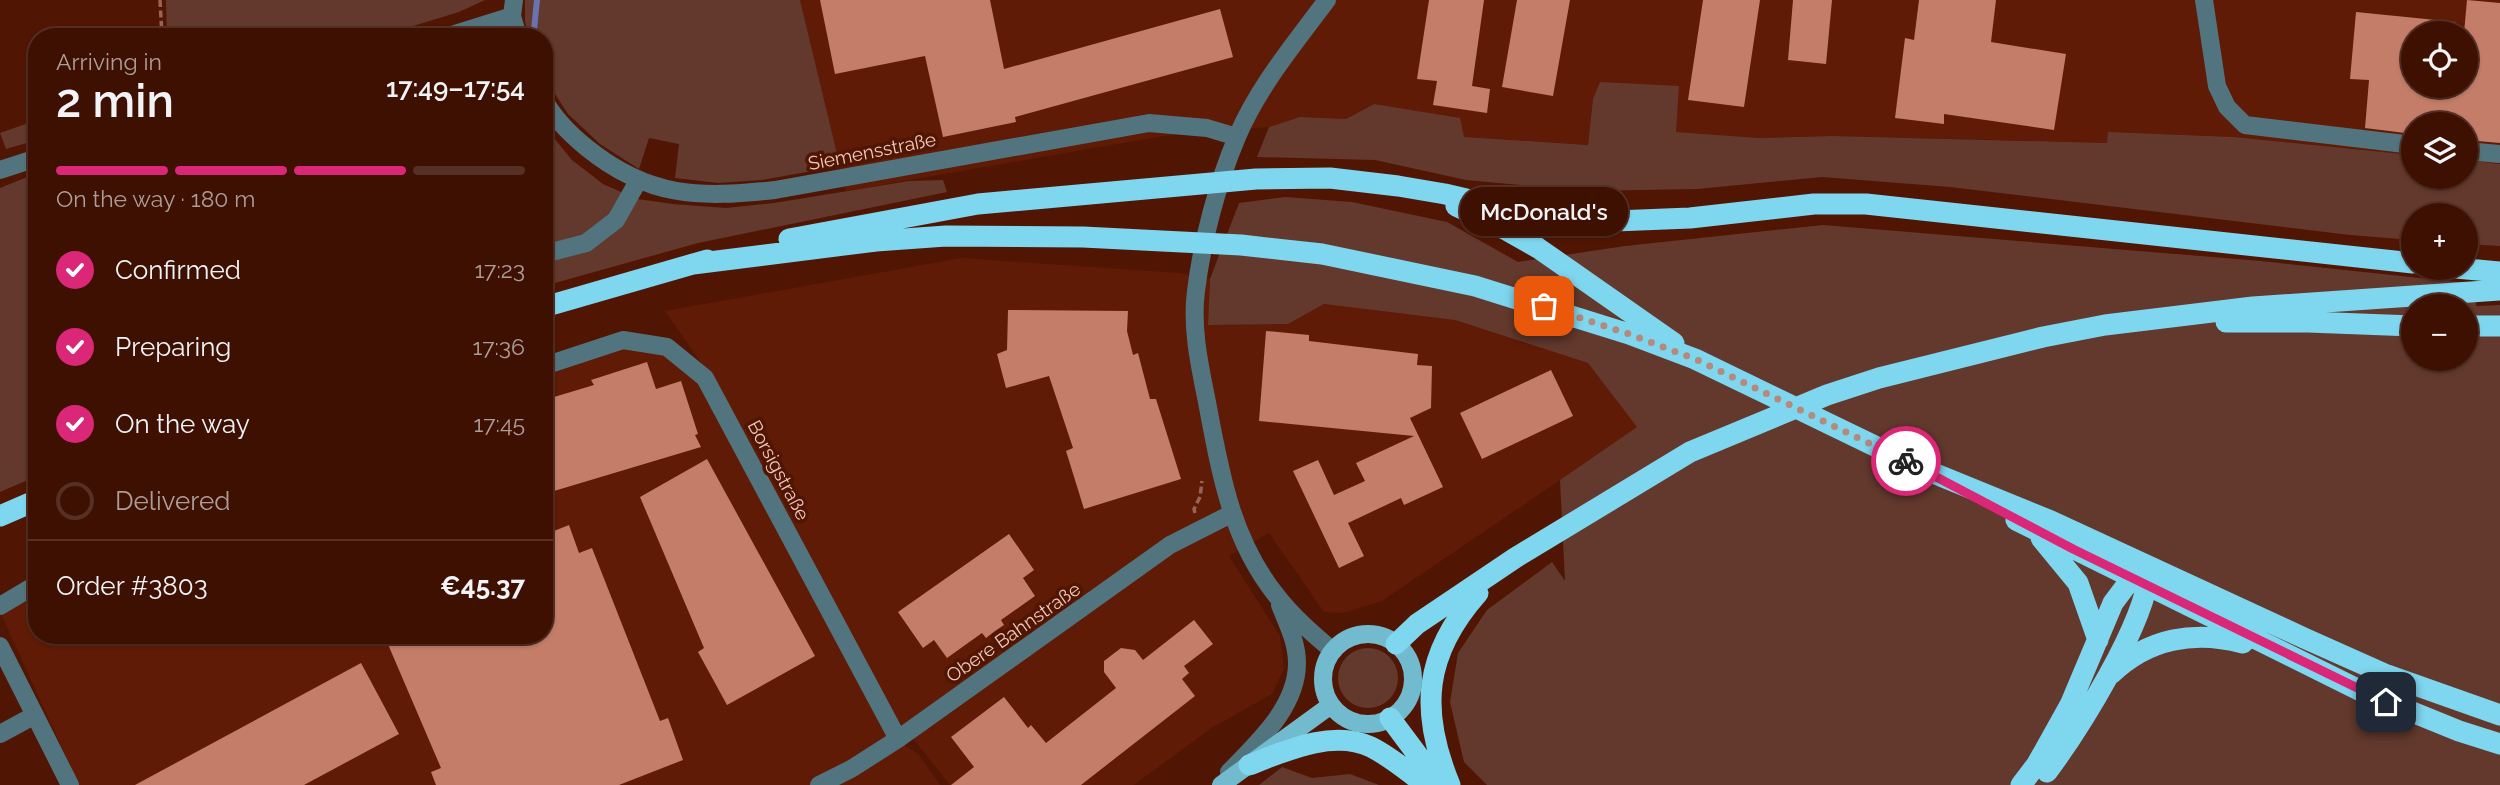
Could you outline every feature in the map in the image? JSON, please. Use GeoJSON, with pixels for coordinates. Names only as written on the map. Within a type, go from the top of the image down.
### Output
{"type":"FeatureCollection","features":[{"type":"Feature","properties":{"kind":"highway"},"geometry":{"type":"LineString","coordinates":[[553,304],[732,252],[818,232],[951,208],[1046,196],[1256,179],[1330,178],[1398,186],[1526,212],[1585,220],[1671,219],[1814,204],[1866,204],[2401,262]]}},
{"type":"Feature","properties":{"kind":"highway"},"geometry":{"type":"LineString","coordinates":[[1398,186],[1451,204],[1501,227],[1538,248],[1695,359],[1916,466],[2033,528],[2387,675],[2500,715]]}},
{"type":"Feature","properties":{"kind":"highway"},"geometry":{"type":"LineString","coordinates":[[693,264],[876,241],[946,236],[998,235],[1241,245],[1322,254],[1475,286],[1629,334],[1695,359]]}},
{"type":"Feature","properties":{"kind":"highway"},"geometry":{"type":"LineString","coordinates":[[2478,270],[2500,272]]}},
{"type":"Feature","properties":{"kind":"highway"},"geometry":{"type":"LineString","coordinates":[[1396,644],[1418,624],[1516,558],[1690,452],[1827,395],[1917,368],[2043,337],[2105,325],[2253,307],[2500,290]]}},
{"type":"Feature","properties":{"kind":"highway"},"geometry":{"type":"LineString","coordinates":[[2105,325],[2155,322],[2308,322],[2401,326]]}},
{"type":"Feature","properties":{"kind":"highway"},"geometry":{"type":"LineString","coordinates":[[2478,326],[2500,326]]}},
{"type":"Feature","properties":{"kind":"highway"},"geometry":{"type":"LineString","coordinates":[[1916,466],[2051,521],[2325,674]]}},
{"type":"Feature","properties":{"kind":"highway"},"geometry":{"type":"LineString","coordinates":[[0,516],[28,504]]}},
{"type":"Feature","properties":{"kind":"highway"},"geometry":{"type":"LineString","coordinates":[[2033,528],[2078,583],[2098,640]]}},
{"type":"Feature","properties":{"kind":"highway"},"geometry":{"type":"LineString","coordinates":[[1450,785],[1438,752],[1432,718],[1433,677],[1439,650],[1458,616],[1480,591],[1516,558]]}},
{"type":"Feature","properties":{"kind":"highway"},"geometry":{"type":"LineString","coordinates":[[2021,785],[2037,764],[2070,705],[2113,603],[2144,574]]}},
{"type":"Feature","properties":{"kind":"highway"},"geometry":{"type":"LineString","coordinates":[[2038,785],[2063,749],[2130,633],[2144,574]]}},
{"type":"Feature","properties":{"kind":"highway"},"geometry":{"type":"LineString","coordinates":[[2102,683],[2120,666],[2141,653],[2181,638],[2220,637],[2244,643],[2325,674],[2408,711],[2500,744]]}},
{"type":"Feature","properties":{"kind":"highway"},"geometry":{"type":"LineString","coordinates":[[1390,718],[1440,785]]}},
{"type":"Feature","properties":{"kind":"highway"},"geometry":{"type":"LineString","coordinates":[[1249,765],[1313,744],[1349,741],[1369,746],[1426,785]]}},
{"type":"Feature","properties":{"kind":"main road"},"geometry":{"type":"LineString","coordinates":[[1356,636],[1377,636],[1396,644],[1409,662],[1412,683],[1405,703],[1390,718],[1380,722],[1358,723],[1347,719],[1331,705],[1323,687],[1322,678],[1327,659],[1343,642],[1356,636]]}},
{"type":"Feature","properties":{"kind":"main road"},"geometry":{"type":"LineString","coordinates":[[1219,785],[1331,705]]}},
{"type":"Feature","properties":{"kind":"street"},"geometry":{"type":"LineString","coordinates":[[1219,785],[1288,702],[1297,661],[1295,647],[1276,595],[1250,554],[1231,514],[1217,460],[1197,353],[1196,293],[1215,201],[1237,137],[1262,90],[1327,0]]}},
{"type":"Feature","properties":{"kind":"street"},"geometry":{"type":"LineString","coordinates":[[2204,0],[2217,86],[2227,107],[2245,125],[2401,144]]}},
{"type":"Feature","properties":{"kind":"street"},"geometry":{"type":"LineString","coordinates":[[466,28],[513,8],[516,28]]}},
{"type":"Feature","properties":{"kind":"street","name":"Siemensstraße"},"geometry":{"type":"LineString","coordinates":[[553,111],[575,138],[606,163],[638,181],[674,191],[714,194],[775,190],[1149,123],[1207,128],[1237,137]]}},
{"type":"Feature","properties":{"kind":"street"},"geometry":{"type":"LineString","coordinates":[[2478,152],[2500,154]]}},
{"type":"Feature","properties":{"kind":"street"},"geometry":{"type":"LineString","coordinates":[[0,170],[28,161]]}},
{"type":"Feature","properties":{"kind":"street"},"geometry":{"type":"LineString","coordinates":[[553,252],[586,243],[616,220],[638,181]]}},
{"type":"Feature","properties":{"kind":"street","name":"Borsigstraße"},"geometry":{"type":"LineString","coordinates":[[553,363],[623,340],[667,347],[705,378],[898,739]]}},
{"type":"Feature","properties":{"kind":"street","name":"Obere Bahnstraße"},"geometry":{"type":"LineString","coordinates":[[819,785],[852,769],[898,739],[1170,545],[1231,514]]}},
{"type":"Feature","properties":{"kind":"street"},"geometry":{"type":"LineString","coordinates":[[0,606],[28,589]]}},
{"type":"Feature","properties":{"kind":"street"},"geometry":{"type":"LineString","coordinates":[[1276,595],[1333,651]]}},
{"type":"Feature","properties":{"kind":"street"},"geometry":{"type":"LineString","coordinates":[[0,646],[70,785]]}},
{"type":"Feature","properties":{"kind":"street"},"geometry":{"type":"LineString","coordinates":[[0,733],[35,715]]}},
{"type":"Feature","properties":{"kind":"path"},"geometry":{"type":"LineString","coordinates":[[160,0],[162,28]]}},
{"type":"Feature","properties":{"kind":"path"},"geometry":{"type":"LineString","coordinates":[[1200,528],[1194,509],[1203,484],[1200,467],[1217,460]]}},
{"type":"Feature","properties":{"kind":"shaded area"},"geometry":{"type":"Polygon","coordinates":[[[166,0],[485,0],[459,12],[407,28],[167,28],[166,0]]]}},
{"type":"Feature","properties":{"kind":"shaded area"},"geometry":{"type":"Polygon","coordinates":[[[525,0],[800,0],[840,166],[762,180],[718,183],[675,178],[679,144],[649,138],[639,169],[600,144],[568,114],[553,91],[553,28],[526,28],[525,0]]]}},
{"type":"Feature","properties":{"kind":"shaded area"},"geometry":{"type":"Polygon","coordinates":[[[800,0],[2500,0],[2500,164],[2478,161],[2478,112],[2401,112],[2401,154],[2234,137],[2109,132],[2108,143],[1833,136],[1759,138],[1675,132],[1679,86],[1593,99],[1588,145],[1464,137],[1374,104],[1346,119],[1300,117],[1269,127],[1164,136],[846,191],[800,0]]]}},
{"type":"Feature","properties":{"kind":"shaded area"},"geometry":{"type":"Polygon","coordinates":[[[1600,82],[1679,86],[1676,132],[1759,138],[1833,136],[2107,143],[2108,132],[2234,137],[2401,154],[2401,189],[2478,189],[2478,161],[2500,164],[2500,246],[2478,245],[2478,203],[2401,203],[2401,239],[1950,187],[1822,177],[1697,189],[1584,191],[1466,180],[1375,160],[1257,157],[1269,127],[1300,117],[1346,119],[1374,104],[1460,118],[1464,137],[1588,145],[1593,99],[1600,82]]]}},
{"type":"Feature","properties":{"kind":"shaded area"},"geometry":{"type":"Polygon","coordinates":[[[28,123],[28,143],[6,149],[0,133],[28,123]]]}},
{"type":"Feature","properties":{"kind":"shaded area"},"geometry":{"type":"Polygon","coordinates":[[[553,137],[572,160],[603,184],[637,199],[726,208],[909,181],[943,180],[947,192],[698,243],[553,283],[553,137]]]}},
{"type":"Feature","properties":{"kind":"shaded area"},"geometry":{"type":"Polygon","coordinates":[[[28,177],[28,480],[0,492],[0,188],[28,177]]]}},
{"type":"Feature","properties":{"kind":"shaded area"},"geometry":{"type":"Polygon","coordinates":[[[1285,197],[1352,202],[1447,222],[1518,262],[1625,246],[1823,225],[2261,261],[2401,276],[2401,280],[2476,284],[2476,294],[2401,294],[2401,371],[2478,371],[2478,306],[2500,305],[2500,785],[1487,785],[1464,762],[1450,702],[1458,653],[1487,610],[1552,562],[1565,581],[1560,480],[1637,427],[1588,363],[1455,320],[1324,304],[1288,324],[1208,325],[1210,279],[1239,203],[1285,197]]]}},
{"type":"Feature","properties":{"kind":"shaded area"},"geometry":{"type":"Polygon","coordinates":[[[961,258],[1179,273],[1210,279],[1208,325],[1288,324],[1324,304],[1455,320],[1588,363],[1638,427],[1382,601],[1343,613],[1324,612],[1269,533],[1229,556],[1280,636],[1284,669],[1272,694],[1210,729],[1134,785],[950,785],[898,720],[709,374],[665,311],[961,258]]]}},
{"type":"Feature","properties":{"kind":"shaded area"},"geometry":{"type":"Polygon","coordinates":[[[624,348],[663,352],[699,381],[884,731],[918,754],[940,785],[79,785],[1,614],[28,600],[28,644],[553,644],[553,369],[624,348]]]}},
{"type":"Feature","properties":{"kind":"shaded area"},"geometry":{"type":"Polygon","coordinates":[[[1362,648],[1374,648],[1393,661],[1398,678],[1396,690],[1385,703],[1374,708],[1362,708],[1343,695],[1338,684],[1338,672],[1351,653],[1362,648]]]}},
{"type":"Feature","properties":{"kind":"shaded area"},"geometry":{"type":"Polygon","coordinates":[[[1282,767],[1312,778],[1350,774],[1379,785],[1259,785],[1282,767]]]}},
{"type":"Feature","properties":{"kind":"building"},"geometry":{"type":"Polygon","coordinates":[[[820,0],[990,0],[1004,69],[1220,9],[1233,57],[1015,117],[1016,122],[943,137],[925,56],[835,74],[820,0]]]}},
{"type":"Feature","properties":{"kind":"building"},"geometry":{"type":"Polygon","coordinates":[[[1429,0],[1484,0],[1472,86],[1490,89],[1487,113],[1433,105],[1437,81],[1417,79],[1429,0]]]}},
{"type":"Feature","properties":{"kind":"building"},"geometry":{"type":"Polygon","coordinates":[[[1517,0],[1570,0],[1553,96],[1502,87],[1517,0]]]}},
{"type":"Feature","properties":{"kind":"building"},"geometry":{"type":"Polygon","coordinates":[[[1703,0],[1760,0],[1744,107],[1688,100],[1703,0]]]}},
{"type":"Feature","properties":{"kind":"building"},"geometry":{"type":"Polygon","coordinates":[[[1793,0],[1832,0],[1826,64],[1788,60],[1793,0]]]}},
{"type":"Feature","properties":{"kind":"building"},"geometry":{"type":"Polygon","coordinates":[[[1919,0],[1996,0],[1991,42],[2066,54],[2054,130],[1944,114],[1944,124],[1895,118],[1905,38],[1914,40],[1919,0]]]}},
{"type":"Feature","properties":{"kind":"building"},"geometry":{"type":"Polygon","coordinates":[[[2467,0],[2500,3],[2500,143],[2478,141],[2478,112],[2401,112],[2401,132],[2365,128],[2369,80],[2350,79],[2356,12],[2446,21],[2401,21],[2401,98],[2478,98],[2478,21],[2465,21],[2467,0]]]}},
{"type":"Feature","properties":{"kind":"building"},"geometry":{"type":"Polygon","coordinates":[[[1008,310],[1128,311],[1127,331],[1133,355],[1138,353],[1150,399],[1156,399],[1181,479],[1084,509],[1066,451],[1073,448],[1049,376],[1006,388],[997,354],[1007,350],[1008,310]]]}},
{"type":"Feature","properties":{"kind":"building"},"geometry":{"type":"Polygon","coordinates":[[[1266,331],[1309,335],[1309,341],[1418,354],[1417,365],[1432,366],[1431,408],[1410,418],[1443,487],[1404,505],[1401,498],[1348,523],[1364,556],[1339,568],[1293,471],[1318,460],[1334,495],[1365,481],[1356,463],[1414,436],[1259,421],[1266,331]]]}},
{"type":"Feature","properties":{"kind":"building"},"geometry":{"type":"Polygon","coordinates":[[[647,362],[656,389],[681,381],[698,434],[695,435],[701,447],[553,491],[553,397],[594,385],[591,380],[647,362]]]}},
{"type":"Feature","properties":{"kind":"building"},"geometry":{"type":"Polygon","coordinates":[[[1551,370],[1573,416],[1482,459],[1460,413],[1551,370]]]}},
{"type":"Feature","properties":{"kind":"building"},"geometry":{"type":"Polygon","coordinates":[[[707,459],[815,656],[727,705],[698,652],[704,648],[640,497],[707,459]]]}},
{"type":"Feature","properties":{"kind":"building"},"geometry":{"type":"Polygon","coordinates":[[[569,525],[579,553],[592,548],[660,721],[668,718],[683,760],[619,785],[436,785],[431,772],[441,768],[388,644],[553,644],[553,531],[569,525]]]}},
{"type":"Feature","properties":{"kind":"building"},"geometry":{"type":"Polygon","coordinates":[[[1009,534],[1034,570],[1023,578],[1035,596],[1001,620],[1004,625],[986,638],[982,633],[947,658],[934,640],[923,648],[898,612],[1009,534]]]}},
{"type":"Feature","properties":{"kind":"building"},"geometry":{"type":"Polygon","coordinates":[[[1194,620],[1213,644],[1184,666],[1189,673],[1182,679],[1195,696],[1081,785],[951,785],[974,767],[951,737],[1004,697],[1028,728],[1031,725],[1046,743],[1116,688],[1104,672],[1104,661],[1121,648],[1135,650],[1143,660],[1194,620]]]}},
{"type":"Feature","properties":{"kind":"building"},"geometry":{"type":"Polygon","coordinates":[[[361,663],[399,734],[304,785],[135,785],[361,663]]]}},
{"type":"Feature","properties":{"kind":"waterway"},"geometry":{"type":"LineString","coordinates":[[534,28],[537,0]]}},
{"type":"Feature","properties":{"kind":"way so far"},"geometry":{"type":"LineString","coordinates":[[1544,306],[1695,359],[1906,461]]}},
{"type":"Feature","properties":{"kind":"place","name":"McDonald's"},"geometry":{"type":"Point","coordinates":[1544,306]}},
{"type":"Feature","properties":{"kind":"route"},"geometry":{"type":"LineString","coordinates":[[1906,461],[2073,549],[2386,702]]}}]}
